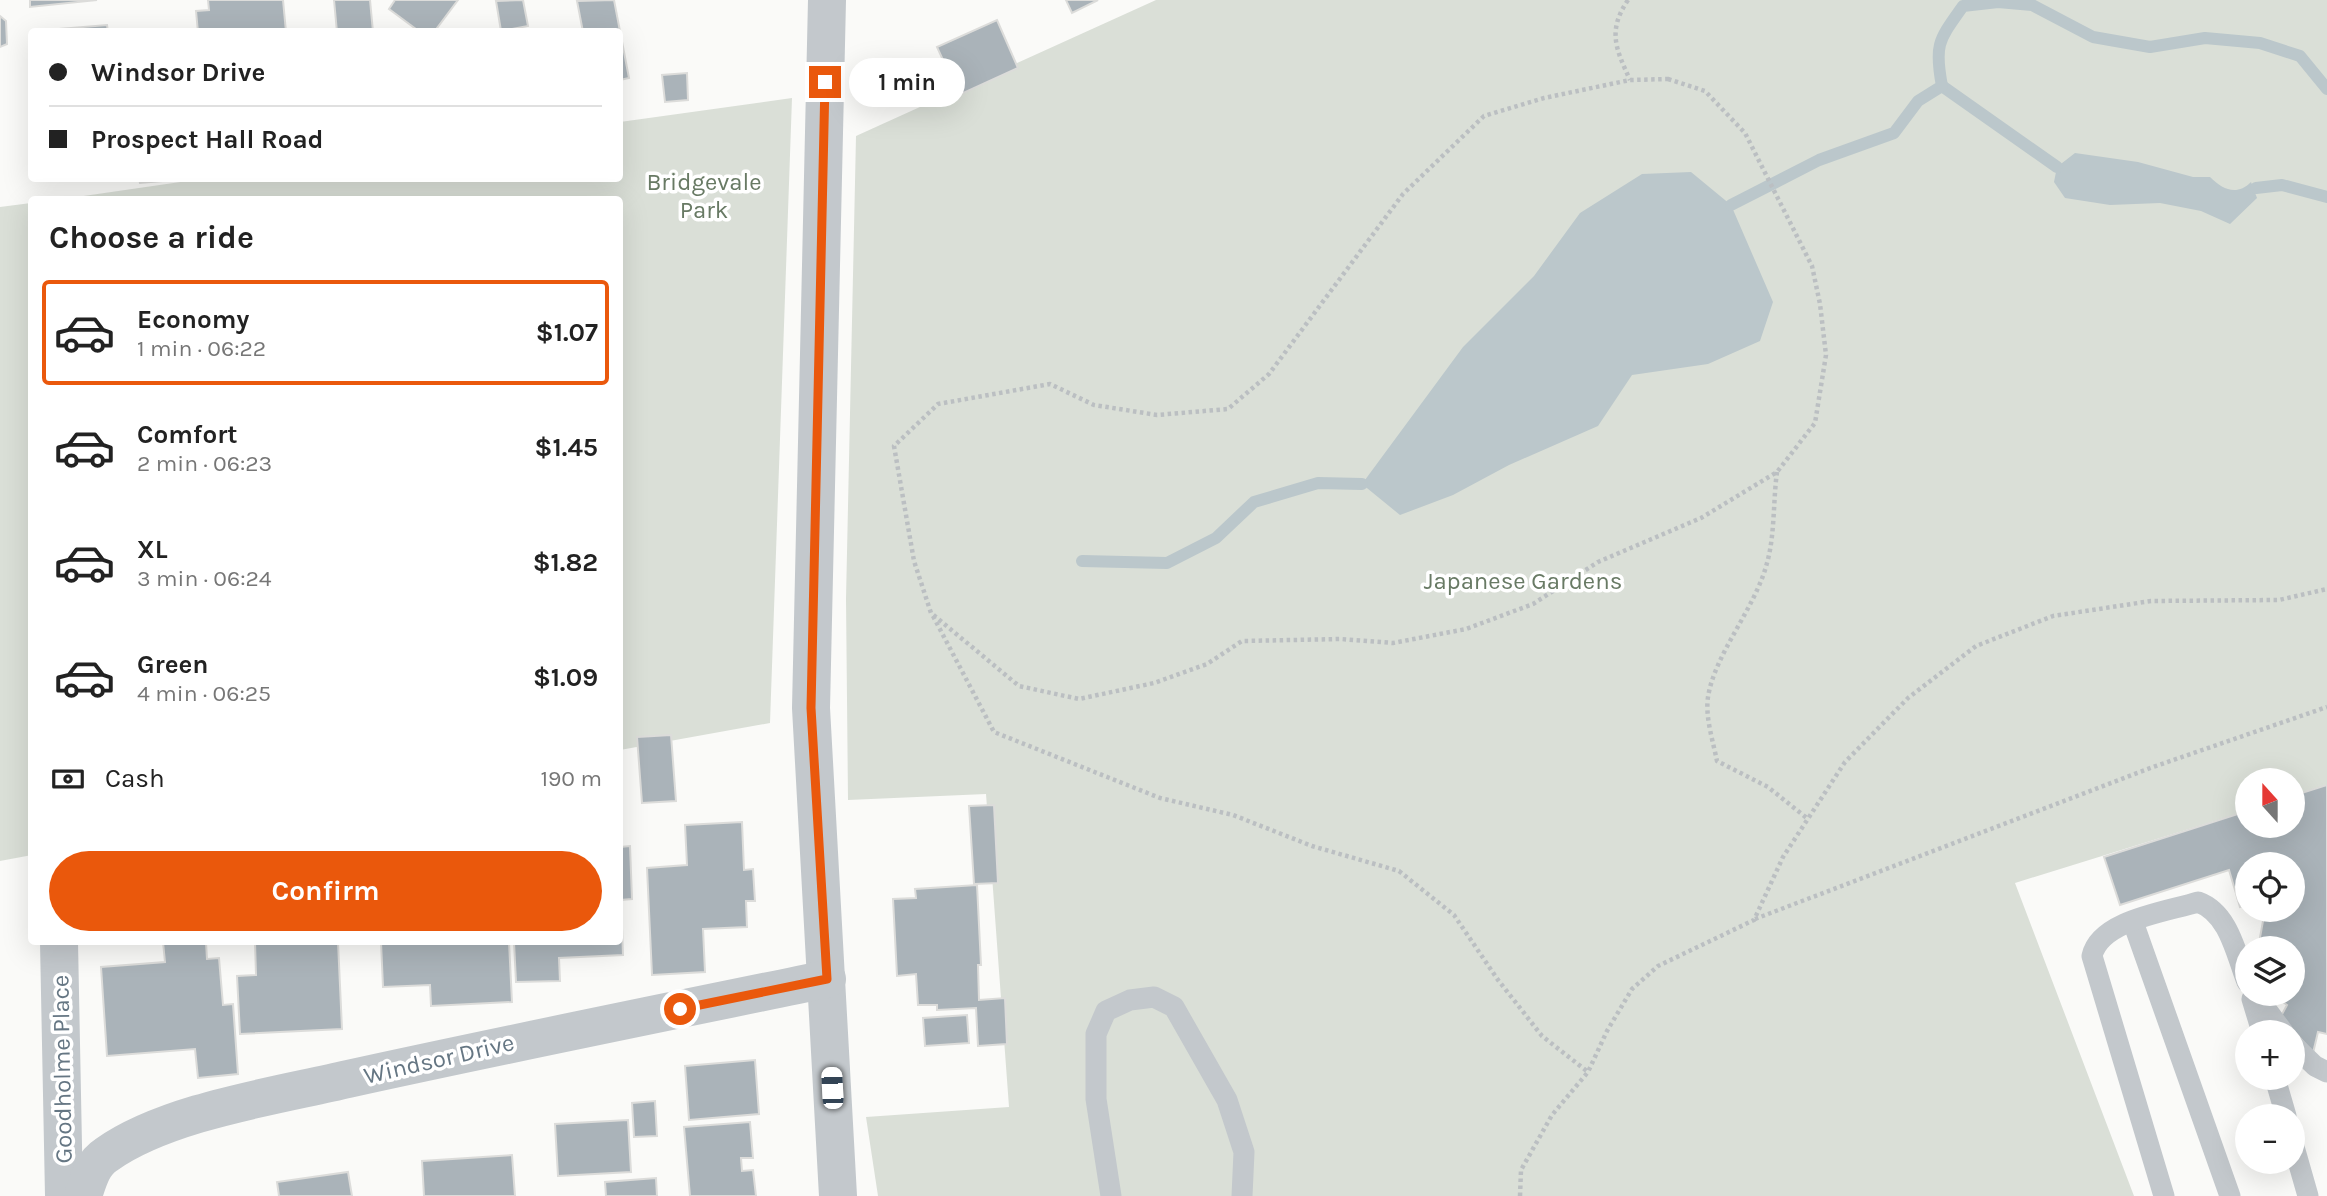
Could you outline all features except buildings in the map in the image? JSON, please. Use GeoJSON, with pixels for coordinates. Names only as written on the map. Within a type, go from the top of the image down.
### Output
{"type":"FeatureCollection","features":[{"type":"Feature","properties":{"kind":"street"},"geometry":{"type":"LineString","coordinates":[[827,0],[811,708],[838,1196]]}},
{"type":"Feature","properties":{"kind":"street","name":"Goodholme Place"},"geometry":{"type":"LineString","coordinates":[[60,945],[64,1196]]}},
{"type":"Feature","properties":{"kind":"street","name":"Windsor Drive"},"geometry":{"type":"LineString","coordinates":[[83,1196],[92,1171],[102,1157],[114,1149],[151,1130],[211,1112],[532,1038],[827,979]]}},
{"type":"Feature","properties":{"kind":"lane"},"geometry":{"type":"LineString","coordinates":[[2164,1196],[2092,956],[2095,944],[2103,935],[2133,922],[2198,902],[2208,905],[2222,918],[2235,951]]}},
{"type":"Feature","properties":{"kind":"lane"},"geometry":{"type":"LineString","coordinates":[[2133,922],[2230,1196]]}},
{"type":"Feature","properties":{"kind":"lane"},"geometry":{"type":"LineString","coordinates":[[1111,1196],[1097,1099],[1096,1034],[1106,1011],[1130,1000],[1154,997],[1174,1007],[1227,1100],[1244,1152],[1242,1196]]}},
{"type":"Feature","properties":{"kind":"lane"},"geometry":{"type":"LineString","coordinates":[[2262,1006],[2274,1020]]}},
{"type":"Feature","properties":{"kind":"lane"},"geometry":{"type":"LineString","coordinates":[[2305,1056],[2327,1072]]}},
{"type":"Feature","properties":{"kind":"lane"},"geometry":{"type":"LineString","coordinates":[[2302,1174],[2308,1196]]}},
{"type":"Feature","properties":{"kind":"path"},"geometry":{"type":"LineString","coordinates":[[1628,0],[1619,13],[1614,45],[1630,80]]}},
{"type":"Feature","properties":{"kind":"path"},"geometry":{"type":"LineString","coordinates":[[931,612],[1019,686],[1079,699],[1154,683],[1207,664],[1242,641],[1341,639],[1393,643],[1466,629],[1533,604],[1598,562],[1701,518],[1777,472],[1815,423],[1826,355],[1812,266],[1745,133],[1705,91],[1668,79],[1630,80],[1544,98],[1483,116],[1403,194],[1269,374],[1228,409],[1157,415],[1094,405],[1050,384],[938,404],[894,446],[914,561],[931,612],[995,732],[1160,798],[1233,815],[1312,846],[1399,871],[1454,915],[1498,980],[1542,1036],[1588,1072]]}},
{"type":"Feature","properties":{"kind":"path"},"geometry":{"type":"LineString","coordinates":[[1777,472],[1768,562],[1753,601],[1715,674],[1708,698],[1710,728],[1717,761],[1768,787],[1808,818]]}},
{"type":"Feature","properties":{"kind":"path"},"geometry":{"type":"LineString","coordinates":[[1754,920],[1783,857],[1845,762],[1908,698],[1976,646],[2053,616],[2151,601],[2279,600],[2327,589]]}},
{"type":"Feature","properties":{"kind":"path"},"geometry":{"type":"LineString","coordinates":[[1520,1196],[1521,1170],[1552,1115],[1588,1072],[1607,1031],[1632,989],[1658,966],[1754,920],[2152,767],[2327,707]]}},
{"type":"Feature","properties":{"kind":"green space","name":"Japanese Gardens"},"geometry":{"type":"Polygon","coordinates":[[[1156,0],[2327,0],[2327,787],[2305,793],[2305,768],[2235,768],[2235,815],[2015,883],[2134,1196],[878,1196],[866,1117],[1009,1107],[986,794],[848,800],[846,599],[856,136],[1156,0]]]}},
{"type":"Feature","properties":{"kind":"green space","name":"Bridgevale Park"},"geometry":{"type":"Polygon","coordinates":[[[792,98],[770,723],[623,749],[623,196],[84,196],[180,182],[623,182],[623,122],[792,98]]]}},
{"type":"Feature","properties":{"kind":"green space"},"geometry":{"type":"Polygon","coordinates":[[[28,203],[28,856],[0,861],[0,207],[28,203]]]}},
{"type":"Feature","properties":{"kind":"shaded area"},"geometry":{"type":"Polygon","coordinates":[[[2075,153],[2138,162],[2193,177],[2210,177],[2230,190],[2241,189],[2251,182],[2257,198],[2230,224],[2201,211],[2160,203],[2110,205],[2065,198],[2054,182],[2057,167],[2075,153]]]}},
{"type":"Feature","properties":{"kind":"shaded area"},"geometry":{"type":"Polygon","coordinates":[[[1691,172],[1731,205],[1773,302],[1760,341],[1708,364],[1632,375],[1598,426],[1509,465],[1453,495],[1400,515],[1362,484],[1463,347],[1534,276],[1580,213],[1642,174],[1691,172]]]}},
{"type":"Feature","properties":{"kind":"waterway"},"geometry":{"type":"LineString","coordinates":[[1731,205],[1819,160],[1894,133],[1918,101],[1942,86],[1940,43],[1963,6],[1998,2],[2032,5],[2093,37],[2150,47],[2205,38],[2260,43],[2300,56],[2327,89]]}},
{"type":"Feature","properties":{"kind":"waterway"},"geometry":{"type":"LineString","coordinates":[[1942,86],[2057,167]]}},
{"type":"Feature","properties":{"kind":"waterway"},"geometry":{"type":"LineString","coordinates":[[2256,188],[2282,185],[2327,197]]}},
{"type":"Feature","properties":{"kind":"waterway"},"geometry":{"type":"LineString","coordinates":[[1082,561],[1167,563],[1216,538],[1254,502],[1318,483],[1362,484]]}},
{"type":"Feature","properties":{"kind":"route"},"geometry":{"type":"LineString","coordinates":[[680,1009],[827,979],[811,708],[825,82]]}}]}
